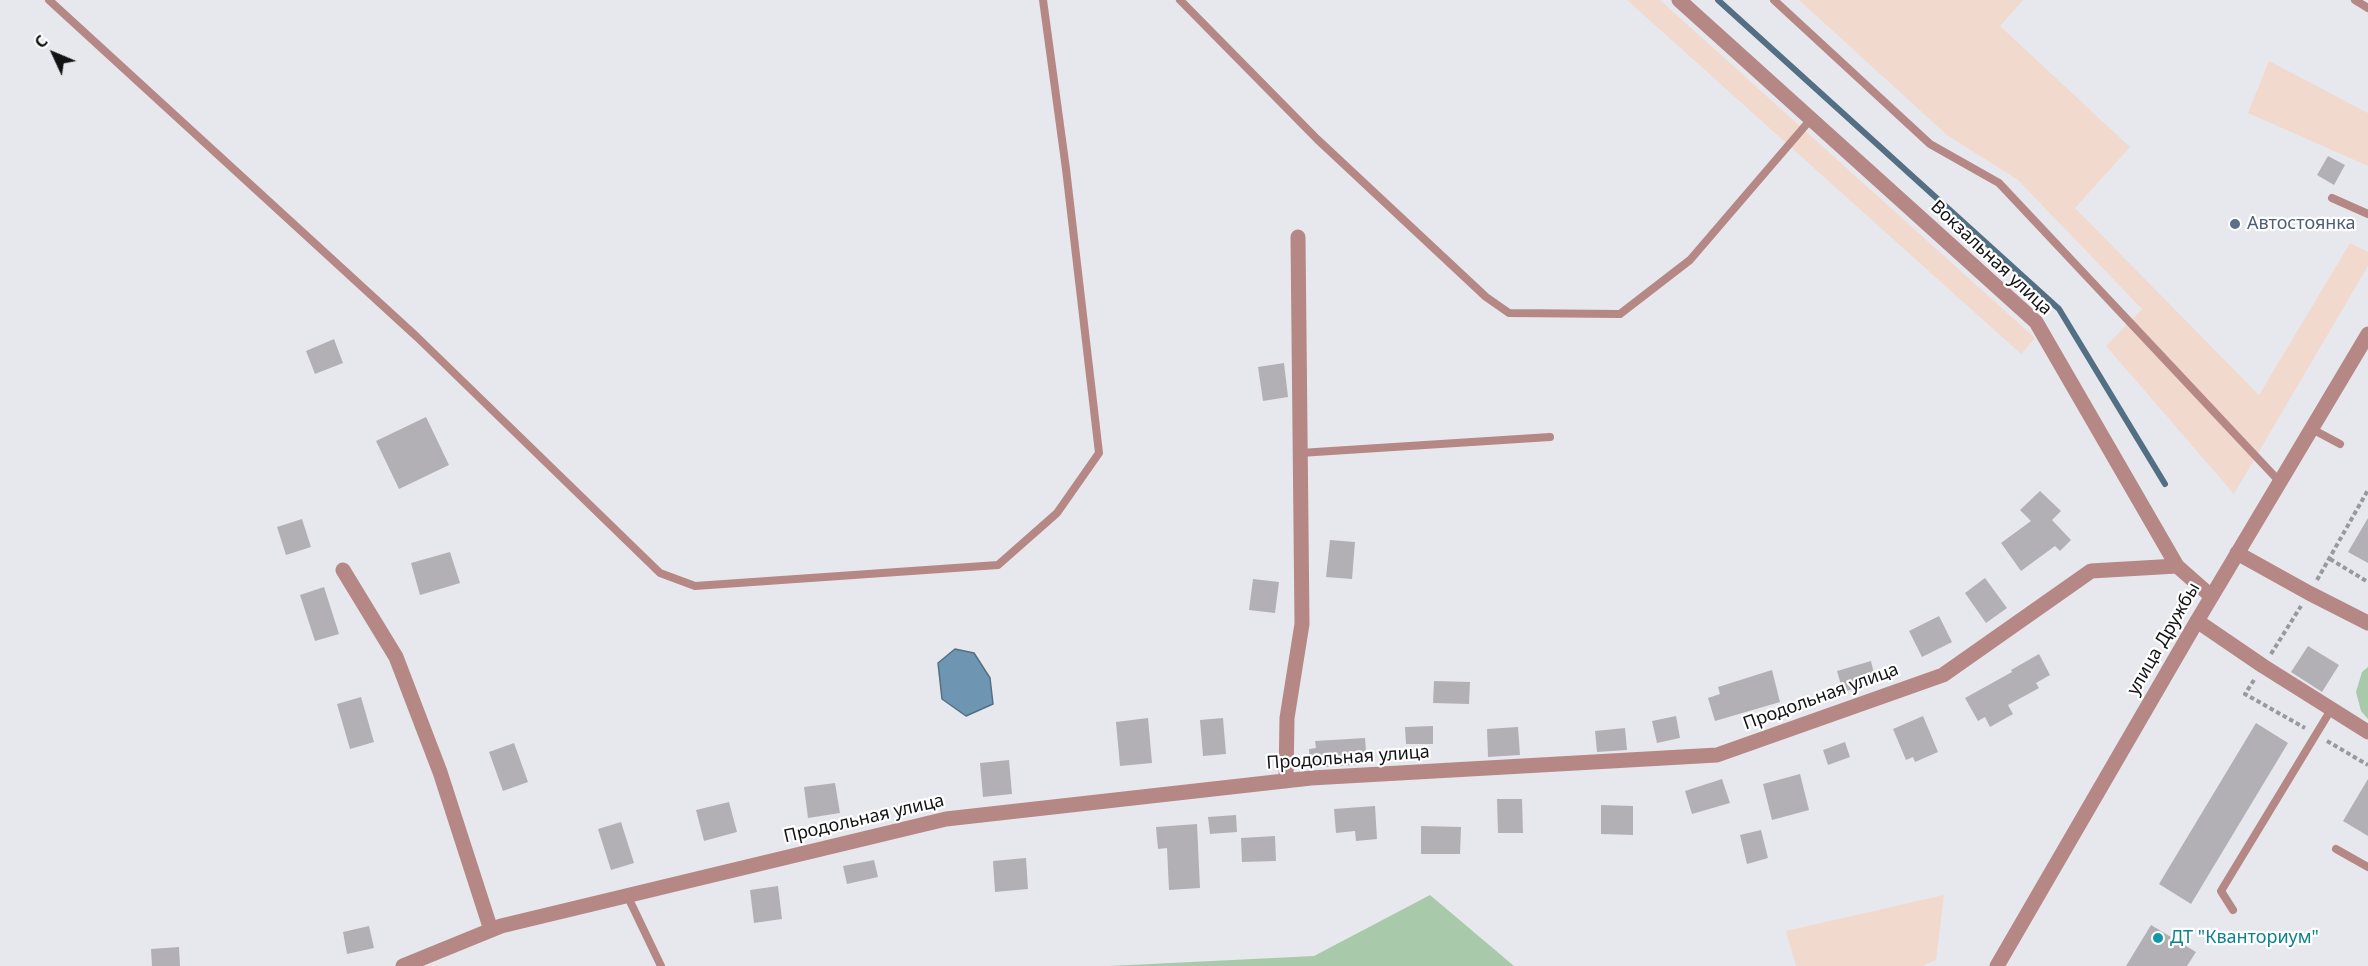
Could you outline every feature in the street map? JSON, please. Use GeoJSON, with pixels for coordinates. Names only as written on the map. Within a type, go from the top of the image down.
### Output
{"type":"FeatureCollection","features":[{"type":"Feature","properties":{"kind":"street","name":"Вокзальная улица"},"geometry":{"type":"LineString","coordinates":[[1679,0],[2036,322],[2177,566],[2211,597]]}},
{"type":"Feature","properties":{"kind":"street"},"geometry":{"type":"LineString","coordinates":[[1286,781],[1287,718],[1302,624],[1298,237]]}},
{"type":"Feature","properties":{"kind":"street","name":"улица Дружбы"},"geometry":{"type":"LineString","coordinates":[[1997,966],[2211,597],[2368,334]]}},
{"type":"Feature","properties":{"kind":"street"},"geometry":{"type":"LineString","coordinates":[[2237,553],[2309,594],[2368,623]]}},
{"type":"Feature","properties":{"kind":"street","name":"Продольная улица"},"geometry":{"type":"LineString","coordinates":[[403,966],[501,926],[946,819],[1286,781],[1717,756],[1942,675],[2091,571],[2177,566]]}},
{"type":"Feature","properties":{"kind":"street"},"geometry":{"type":"LineString","coordinates":[[343,570],[396,657],[440,772],[491,930]]}},
{"type":"Feature","properties":{"kind":"street"},"geometry":{"type":"LineString","coordinates":[[2197,621],[2368,732]]}},
{"type":"Feature","properties":{"kind":"lane"},"geometry":{"type":"LineString","coordinates":[[49,0],[417,337],[660,573],[695,586],[998,565],[1057,513],[1099,453],[1068,181],[1043,0]]}},
{"type":"Feature","properties":{"kind":"lane"},"geometry":{"type":"LineString","coordinates":[[1180,0],[1317,139],[1486,297],[1509,313],[1620,314],[1690,260],[1811,119]]}},
{"type":"Feature","properties":{"kind":"lane"},"geometry":{"type":"LineString","coordinates":[[1774,0],[1930,144],[1999,183],[2280,482]]}},
{"type":"Feature","properties":{"kind":"lane"},"geometry":{"type":"LineString","coordinates":[[2355,0],[2368,8]]}},
{"type":"Feature","properties":{"kind":"lane"},"geometry":{"type":"LineString","coordinates":[[2332,198],[2368,214]]}},
{"type":"Feature","properties":{"kind":"lane"},"geometry":{"type":"LineString","coordinates":[[2312,429],[2340,444]]}},
{"type":"Feature","properties":{"kind":"lane"},"geometry":{"type":"LineString","coordinates":[[1300,453],[1550,437]]}},
{"type":"Feature","properties":{"kind":"lane"},"geometry":{"type":"LineString","coordinates":[[2233,910],[2222,891],[2332,708]]}},
{"type":"Feature","properties":{"kind":"lane"},"geometry":{"type":"LineString","coordinates":[[2336,849],[2368,867]]}},
{"type":"Feature","properties":{"kind":"lane"},"geometry":{"type":"LineString","coordinates":[[627,896],[661,966]]}},
{"type":"Feature","properties":{"kind":"path"},"geometry":{"type":"LineString","coordinates":[[2245,694],[2309,594],[2368,490]]}},
{"type":"Feature","properties":{"kind":"path"},"geometry":{"type":"LineString","coordinates":[[2330,559],[2368,582]]}},
{"type":"Feature","properties":{"kind":"shaded area"},"geometry":{"type":"Polygon","coordinates":[[[1627,0],[1660,0],[2035,338],[2021,354],[1627,0]]]}},
{"type":"Feature","properties":{"kind":"shaded area"},"geometry":{"type":"Polygon","coordinates":[[[1799,0],[2023,0],[2000,26],[2130,147],[2075,208],[2259,395],[2350,243],[2368,252],[2368,266],[2234,494],[2106,346],[2142,309],[2018,180],[1947,135],[1799,0]]]}},
{"type":"Feature","properties":{"kind":"shaded area"},"geometry":{"type":"Polygon","coordinates":[[[2269,61],[2368,113],[2368,166],[2248,113],[2269,61]]]}},
{"type":"Feature","properties":{"kind":"shaded area"},"geometry":{"type":"Polygon","coordinates":[[[1944,895],[1936,960],[1922,966],[1796,966],[1786,931],[1944,895]]]}},
{"type":"Feature","properties":{"kind":"green space"},"geometry":{"type":"Polygon","coordinates":[[[2368,667],[2368,719],[2361,711],[2356,692],[2362,672],[2368,667]]]}},
{"type":"Feature","properties":{"kind":"green space"},"geometry":{"type":"Polygon","coordinates":[[[1430,895],[1514,966],[1109,966],[1314,956],[1430,895]]]}},
{"type":"Feature","properties":{"kind":"water"},"geometry":{"type":"Polygon","coordinates":[[[955,649],[974,653],[990,678],[993,704],[966,716],[942,699],[938,663],[955,649]]]}},
{"type":"Feature","properties":{"kind":"building"},"geometry":{"type":"Polygon","coordinates":[[[2328,156],[2345,165],[2334,185],[2317,175],[2328,156]]]}},
{"type":"Feature","properties":{"kind":"building"},"geometry":{"type":"Polygon","coordinates":[[[334,339],[343,363],[315,374],[306,351],[334,339]]]}},
{"type":"Feature","properties":{"kind":"building"},"geometry":{"type":"Polygon","coordinates":[[[1284,363],[1288,397],[1263,401],[1258,367],[1284,363]]]}},
{"type":"Feature","properties":{"kind":"building"},"geometry":{"type":"Polygon","coordinates":[[[426,417],[449,465],[399,489],[376,441],[426,417]]]}},
{"type":"Feature","properties":{"kind":"building"},"geometry":{"type":"Polygon","coordinates":[[[2040,491],[2061,511],[2052,520],[2071,540],[2060,551],[2055,546],[2021,571],[2001,543],[2031,521],[2020,510],[2040,491]]]}},
{"type":"Feature","properties":{"kind":"building"},"geometry":{"type":"Polygon","coordinates":[[[2368,518],[2368,563],[2348,552],[2368,518]]]}},
{"type":"Feature","properties":{"kind":"building"},"geometry":{"type":"Polygon","coordinates":[[[302,519],[311,547],[286,555],[277,527],[302,519]]]}},
{"type":"Feature","properties":{"kind":"building"},"geometry":{"type":"Polygon","coordinates":[[[1330,540],[1355,542],[1352,579],[1326,577],[1330,540]]]}},
{"type":"Feature","properties":{"kind":"building"},"geometry":{"type":"Polygon","coordinates":[[[450,552],[460,583],[420,595],[411,563],[450,552]]]}},
{"type":"Feature","properties":{"kind":"building"},"geometry":{"type":"Polygon","coordinates":[[[1985,578],[2007,608],[1986,623],[1965,593],[1985,578]]]}},
{"type":"Feature","properties":{"kind":"building"},"geometry":{"type":"Polygon","coordinates":[[[1253,579],[1279,582],[1275,613],[1249,610],[1253,579]]]}},
{"type":"Feature","properties":{"kind":"building"},"geometry":{"type":"Polygon","coordinates":[[[324,587],[339,634],[315,641],[300,595],[324,587]]]}},
{"type":"Feature","properties":{"kind":"building"},"geometry":{"type":"Polygon","coordinates":[[[1939,616],[1952,642],[1922,657],[1909,631],[1939,616]]]}},
{"type":"Feature","properties":{"kind":"building"},"geometry":{"type":"Polygon","coordinates":[[[2308,646],[2339,665],[2322,692],[2291,672],[2308,646]]]}},
{"type":"Feature","properties":{"kind":"building"},"geometry":{"type":"Polygon","coordinates":[[[2039,654],[2050,675],[2036,683],[2039,688],[2008,705],[2013,714],[1990,727],[1985,717],[1978,721],[1965,698],[2039,654]]]}},
{"type":"Feature","properties":{"kind":"building"},"geometry":{"type":"Polygon","coordinates":[[[1871,661],[1876,682],[1843,692],[1837,671],[1871,661]]]}},
{"type":"Feature","properties":{"kind":"building"},"geometry":{"type":"Polygon","coordinates":[[[1772,670],[1780,702],[1715,721],[1708,698],[1720,694],[1718,687],[1772,670]]]}},
{"type":"Feature","properties":{"kind":"building"},"geometry":{"type":"Polygon","coordinates":[[[1434,681],[1470,682],[1469,704],[1433,703],[1434,681]]]}},
{"type":"Feature","properties":{"kind":"building"},"geometry":{"type":"Polygon","coordinates":[[[361,697],[374,742],[350,749],[337,704],[361,697]]]}},
{"type":"Feature","properties":{"kind":"building"},"geometry":{"type":"Polygon","coordinates":[[[1676,716],[1680,738],[1657,743],[1652,721],[1676,716]]]}},
{"type":"Feature","properties":{"kind":"building"},"geometry":{"type":"Polygon","coordinates":[[[1923,716],[1938,752],[1915,762],[1913,757],[1906,760],[1893,729],[1923,716]]]}},
{"type":"Feature","properties":{"kind":"building"},"geometry":{"type":"Polygon","coordinates":[[[1148,718],[1152,763],[1120,766],[1116,722],[1148,718]]]}},
{"type":"Feature","properties":{"kind":"building"},"geometry":{"type":"Polygon","coordinates":[[[1223,718],[1226,754],[1203,756],[1200,720],[1223,718]]]}},
{"type":"Feature","properties":{"kind":"building"},"geometry":{"type":"Polygon","coordinates":[[[2256,723],[2288,743],[2191,904],[2159,884],[2256,723]]]}},
{"type":"Feature","properties":{"kind":"building"},"geometry":{"type":"Polygon","coordinates":[[[1433,726],[1433,744],[1406,744],[1405,727],[1433,726]]]}},
{"type":"Feature","properties":{"kind":"building"},"geometry":{"type":"Polygon","coordinates":[[[1518,727],[1520,755],[1488,757],[1487,729],[1518,727]]]}},
{"type":"Feature","properties":{"kind":"building"},"geometry":{"type":"Polygon","coordinates":[[[1625,728],[1627,750],[1597,752],[1595,731],[1625,728]]]}},
{"type":"Feature","properties":{"kind":"building"},"geometry":{"type":"Polygon","coordinates":[[[1365,738],[1367,764],[1310,768],[1309,749],[1316,748],[1315,741],[1365,738]]]}},
{"type":"Feature","properties":{"kind":"building"},"geometry":{"type":"Polygon","coordinates":[[[1845,742],[1850,757],[1828,765],[1823,750],[1845,742]]]}},
{"type":"Feature","properties":{"kind":"building"},"geometry":{"type":"Polygon","coordinates":[[[514,743],[528,782],[503,791],[489,752],[514,743]]]}},
{"type":"Feature","properties":{"kind":"building"},"geometry":{"type":"Polygon","coordinates":[[[1009,760],[1012,794],[983,797],[980,763],[1009,760]]]}},
{"type":"Feature","properties":{"kind":"building"},"geometry":{"type":"Polygon","coordinates":[[[1800,774],[1809,810],[1772,820],[1763,784],[1800,774]]]}},
{"type":"Feature","properties":{"kind":"building"},"geometry":{"type":"Polygon","coordinates":[[[1722,779],[1730,803],[1692,814],[1685,791],[1722,779]]]}},
{"type":"Feature","properties":{"kind":"building"},"geometry":{"type":"Polygon","coordinates":[[[2368,779],[2368,836],[2343,821],[2368,779]]]}},
{"type":"Feature","properties":{"kind":"building"},"geometry":{"type":"Polygon","coordinates":[[[835,783],[840,813],[808,818],[804,787],[835,783]]]}},
{"type":"Feature","properties":{"kind":"building"},"geometry":{"type":"Polygon","coordinates":[[[1497,799],[1522,799],[1523,833],[1498,833],[1497,799]]]}},
{"type":"Feature","properties":{"kind":"building"},"geometry":{"type":"Polygon","coordinates":[[[729,802],[737,832],[704,841],[696,810],[729,802]]]}},
{"type":"Feature","properties":{"kind":"building"},"geometry":{"type":"Polygon","coordinates":[[[1601,805],[1633,806],[1633,835],[1601,834],[1601,805]]]}},
{"type":"Feature","properties":{"kind":"building"},"geometry":{"type":"Polygon","coordinates":[[[1375,806],[1377,839],[1356,841],[1355,831],[1336,833],[1334,809],[1375,806]]]}},
{"type":"Feature","properties":{"kind":"building"},"geometry":{"type":"Polygon","coordinates":[[[1236,815],[1237,832],[1210,834],[1208,817],[1236,815]]]}},
{"type":"Feature","properties":{"kind":"building"},"geometry":{"type":"Polygon","coordinates":[[[621,822],[634,863],[611,870],[598,829],[621,822]]]}},
{"type":"Feature","properties":{"kind":"building"},"geometry":{"type":"Polygon","coordinates":[[[1197,824],[1200,888],[1169,890],[1167,848],[1158,849],[1156,827],[1197,824]]]}},
{"type":"Feature","properties":{"kind":"building"},"geometry":{"type":"Polygon","coordinates":[[[1421,826],[1461,827],[1460,854],[1421,854],[1421,826]]]}},
{"type":"Feature","properties":{"kind":"building"},"geometry":{"type":"Polygon","coordinates":[[[1761,830],[1768,858],[1747,864],[1740,835],[1761,830]]]}},
{"type":"Feature","properties":{"kind":"building"},"geometry":{"type":"Polygon","coordinates":[[[1275,836],[1276,861],[1242,862],[1241,838],[1275,836]]]}},
{"type":"Feature","properties":{"kind":"building"},"geometry":{"type":"Polygon","coordinates":[[[1026,858],[1028,889],[995,892],[993,861],[1026,858]]]}},
{"type":"Feature","properties":{"kind":"building"},"geometry":{"type":"Polygon","coordinates":[[[874,860],[878,877],[847,884],[843,866],[874,860]]]}},
{"type":"Feature","properties":{"kind":"building"},"geometry":{"type":"Polygon","coordinates":[[[778,886],[782,919],[754,923],[750,890],[778,886]]]}},
{"type":"Feature","properties":{"kind":"building","name":"ДТ \"Кванториум\""},"geometry":{"type":"Polygon","coordinates":[[[2151,925],[2196,952],[2187,966],[2126,966],[2151,925]]]}},
{"type":"Feature","properties":{"kind":"building"},"geometry":{"type":"Polygon","coordinates":[[[369,926],[374,948],[347,954],[343,932],[369,926]]]}},
{"type":"Feature","properties":{"kind":"building"},"geometry":{"type":"Polygon","coordinates":[[[179,947],[180,966],[152,966],[151,949],[179,947]]]}},
{"type":"Feature","properties":{"kind":"waterway"},"geometry":{"type":"LineString","coordinates":[[1718,0],[2059,309],[2165,484]]}},
{"type":"Feature","properties":{"kind":"place","name":"Автостоянка"},"geometry":{"type":"Point","coordinates":[2235,224]}},
{"type":"Feature","properties":{"kind":"place","name":"ДТ \"Кванториум\""},"geometry":{"type":"Point","coordinates":[2158,938]}}]}
